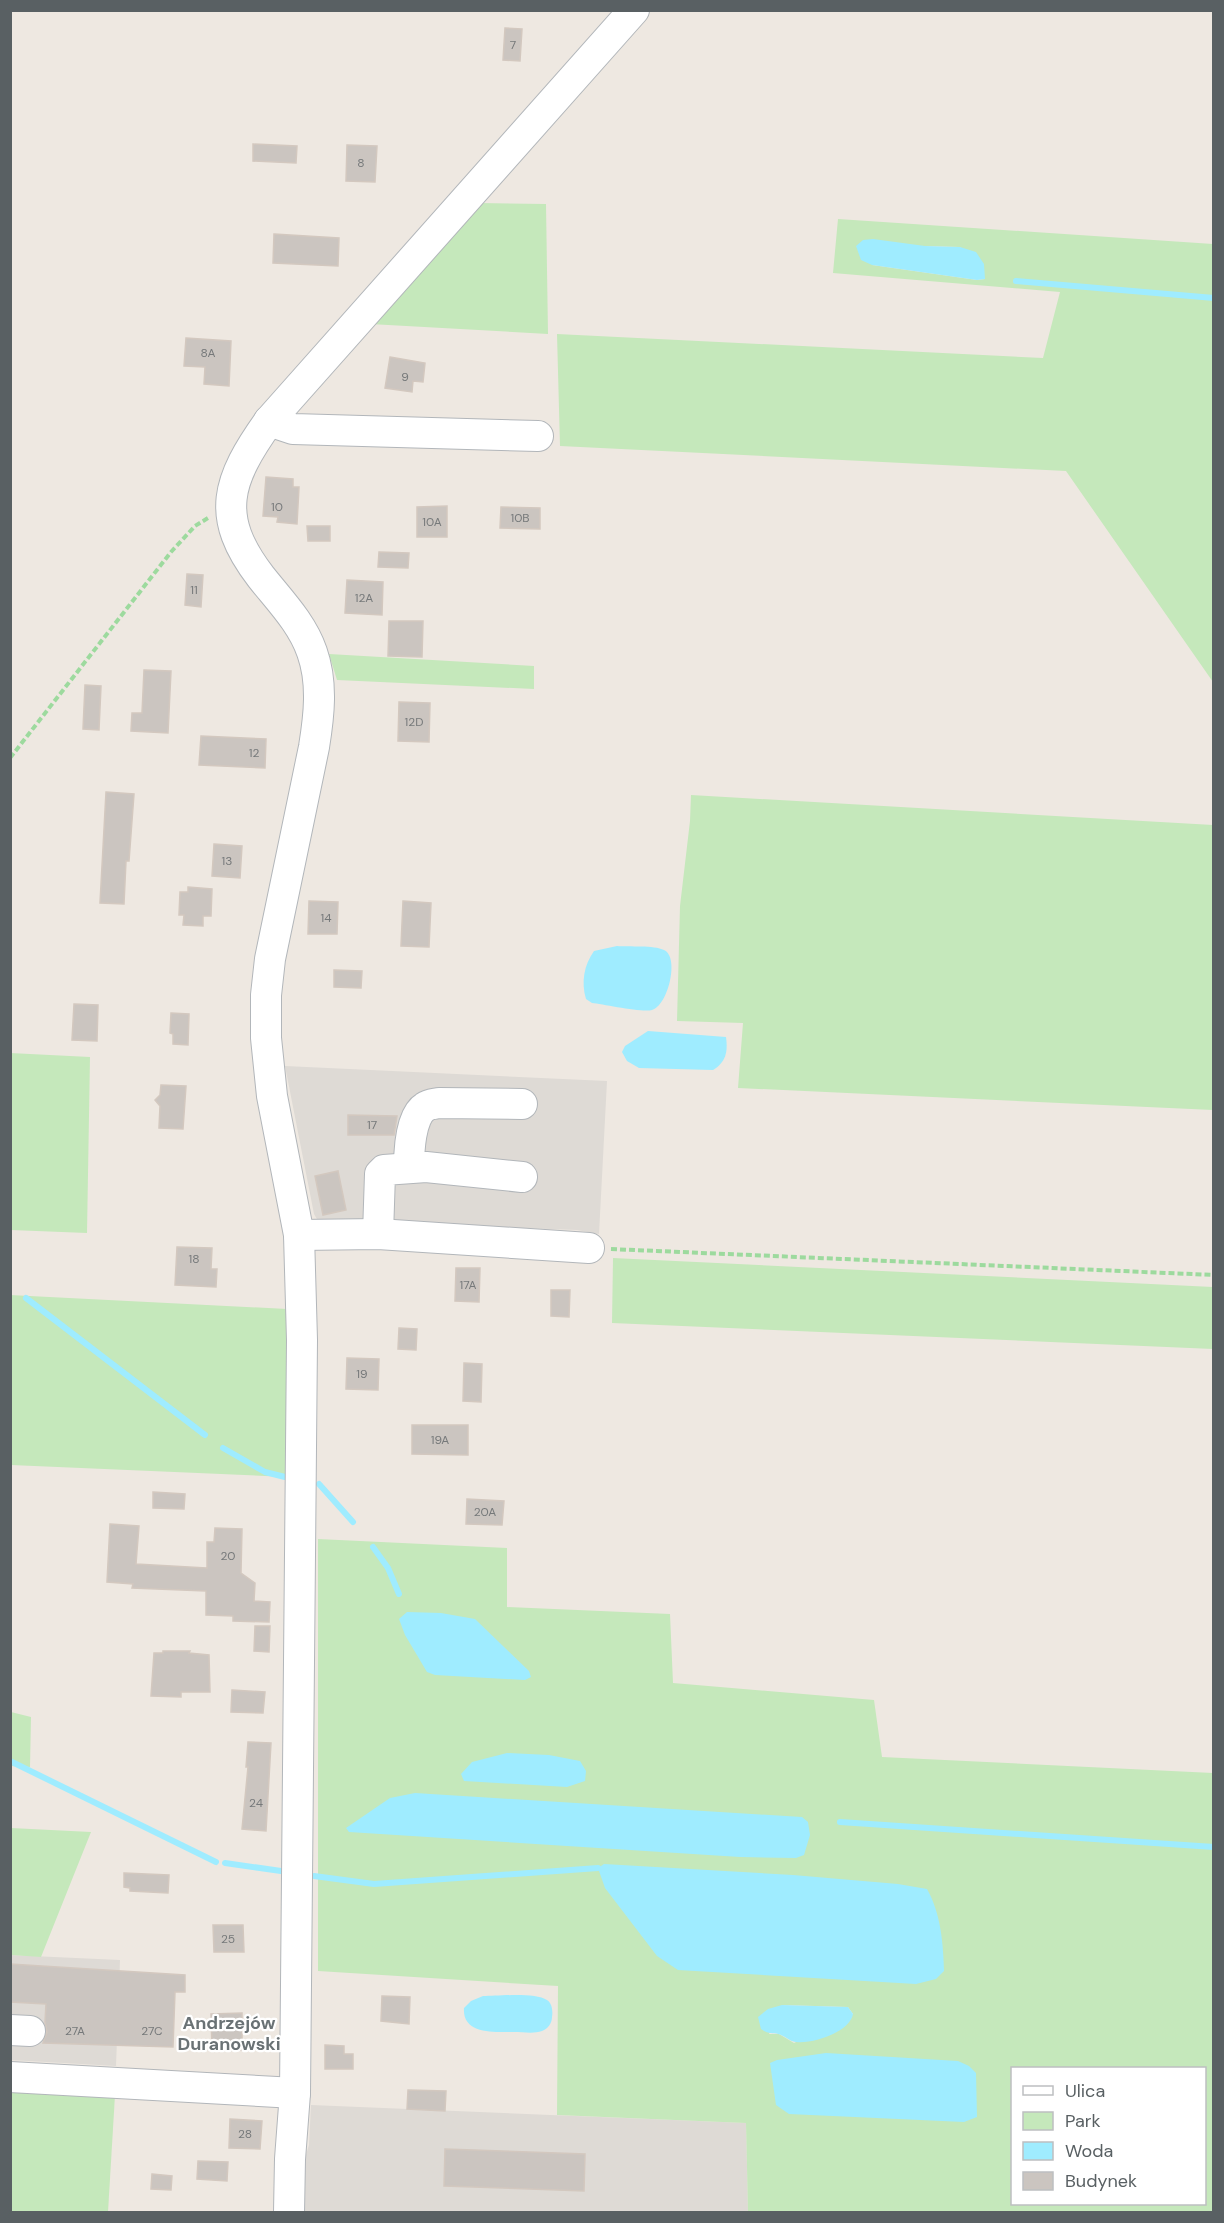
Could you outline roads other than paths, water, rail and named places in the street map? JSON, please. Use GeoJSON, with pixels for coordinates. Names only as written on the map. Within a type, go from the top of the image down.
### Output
{"type":"FeatureCollection","features":[{"type":"Feature","properties":{"kind":"street"},"geometry":{"type":"LineString","coordinates":[[289,2212],[295,2092],[302,1340],[299,1236],[272,1096],[267,1046],[266,995],[270,959],[314,747],[320,694],[313,653],[304,634],[287,608],[261,576],[238,539],[231,518],[233,485],[241,462],[269,422],[634,10]]}},
{"type":"Feature","properties":{"kind":"street"},"geometry":{"type":"LineString","coordinates":[[269,422],[293,429],[538,436]]}},
{"type":"Feature","properties":{"kind":"street"},"geometry":{"type":"LineString","coordinates":[[409,1168],[409,1149],[414,1127],[419,1112],[426,1105],[439,1103],[522,1104]]}},
{"type":"Feature","properties":{"kind":"street"},"geometry":{"type":"LineString","coordinates":[[378,1234],[380,1174],[384,1170],[426,1167],[522,1177]]}},
{"type":"Feature","properties":{"kind":"street"},"geometry":{"type":"LineString","coordinates":[[299,1236],[378,1234],[589,1248]]}},
{"type":"Feature","properties":{"kind":"street"},"geometry":{"type":"LineString","coordinates":[[10,2077],[295,2092]]}},
{"type":"Feature","properties":{"kind":"water"},"geometry":{"type":"Polygon","coordinates":[[[873,239],[925,246],[960,247],[976,252],[984,264],[985,279],[977,280],[872,265],[861,260],[856,246],[863,240],[873,239]]]}},
{"type":"Feature","properties":{"kind":"water"},"geometry":{"type":"Polygon","coordinates":[[[617,946],[654,947],[669,954],[670,981],[658,1007],[647,1011],[592,1003],[586,999],[584,980],[591,956],[594,951],[617,946]]]}},
{"type":"Feature","properties":{"kind":"water"},"geometry":{"type":"Polygon","coordinates":[[[648,1031],[726,1037],[725,1056],[721,1064],[713,1070],[639,1068],[627,1061],[622,1052],[625,1046],[648,1031]]]}},
{"type":"Feature","properties":{"kind":"water"},"geometry":{"type":"Polygon","coordinates":[[[407,1612],[441,1613],[475,1619],[529,1671],[531,1677],[525,1680],[435,1675],[427,1672],[405,1635],[399,1619],[407,1612]]]}},
{"type":"Feature","properties":{"kind":"water"},"geometry":{"type":"Polygon","coordinates":[[[507,1753],[549,1755],[580,1761],[586,1771],[585,1781],[567,1787],[464,1781],[461,1774],[472,1762],[507,1753]]]}},
{"type":"Feature","properties":{"kind":"water"},"geometry":{"type":"Polygon","coordinates":[[[415,1793],[802,1817],[808,1822],[810,1835],[804,1855],[796,1858],[740,1857],[349,1832],[346,1828],[390,1798],[415,1793]]]}},
{"type":"Feature","properties":{"kind":"water"},"geometry":{"type":"Polygon","coordinates":[[[604,1864],[793,1875],[898,1884],[927,1889],[938,1919],[944,1971],[936,1979],[916,1984],[678,1970],[657,1956],[605,1888],[598,1868],[604,1864]]]}},
{"type":"Feature","properties":{"kind":"water"},"geometry":{"type":"Polygon","coordinates":[[[526,1995],[547,2000],[552,2012],[549,2026],[536,2032],[490,2032],[474,2027],[468,2023],[464,2008],[471,2001],[483,1996],[526,1995]]]}},
{"type":"Feature","properties":{"kind":"water"},"geometry":{"type":"Polygon","coordinates":[[[782,2005],[848,2007],[853,2014],[845,2026],[830,2036],[812,2041],[794,2042],[761,2029],[758,2017],[768,2009],[782,2005]]]}},
{"type":"Feature","properties":{"kind":"water"},"geometry":{"type":"Polygon","coordinates":[[[826,2053],[958,2061],[969,2066],[976,2073],[977,2117],[964,2122],[789,2114],[776,2105],[770,2063],[826,2053]]]}},
{"type":"Feature","properties":{"kind":"waterway"},"geometry":{"type":"LineString","coordinates":[[1016,281],[1214,298]]}},
{"type":"Feature","properties":{"kind":"waterway"},"geometry":{"type":"LineString","coordinates":[[26,1298],[205,1435]]}},
{"type":"Feature","properties":{"kind":"waterway"},"geometry":{"type":"LineString","coordinates":[[223,1448],[265,1472],[285,1477]]}},
{"type":"Feature","properties":{"kind":"waterway"},"geometry":{"type":"LineString","coordinates":[[319,1484],[353,1522]]}},
{"type":"Feature","properties":{"kind":"waterway"},"geometry":{"type":"LineString","coordinates":[[373,1547],[388,1568],[399,1594]]}},
{"type":"Feature","properties":{"kind":"waterway"},"geometry":{"type":"LineString","coordinates":[[10,1761],[216,1862]]}},
{"type":"Feature","properties":{"kind":"waterway"},"geometry":{"type":"LineString","coordinates":[[840,1822],[1214,1847]]}},
{"type":"Feature","properties":{"kind":"waterway"},"geometry":{"type":"LineString","coordinates":[[225,1863],[281,1871]]}},
{"type":"Feature","properties":{"kind":"waterway"},"geometry":{"type":"LineString","coordinates":[[314,1876],[374,1884],[598,1868]]}},
{"type":"Feature","properties":{"kind":"district","name":"Andrzejów Duranowski"},"geometry":{"type":"Point","coordinates":[229,2033]}}]}
